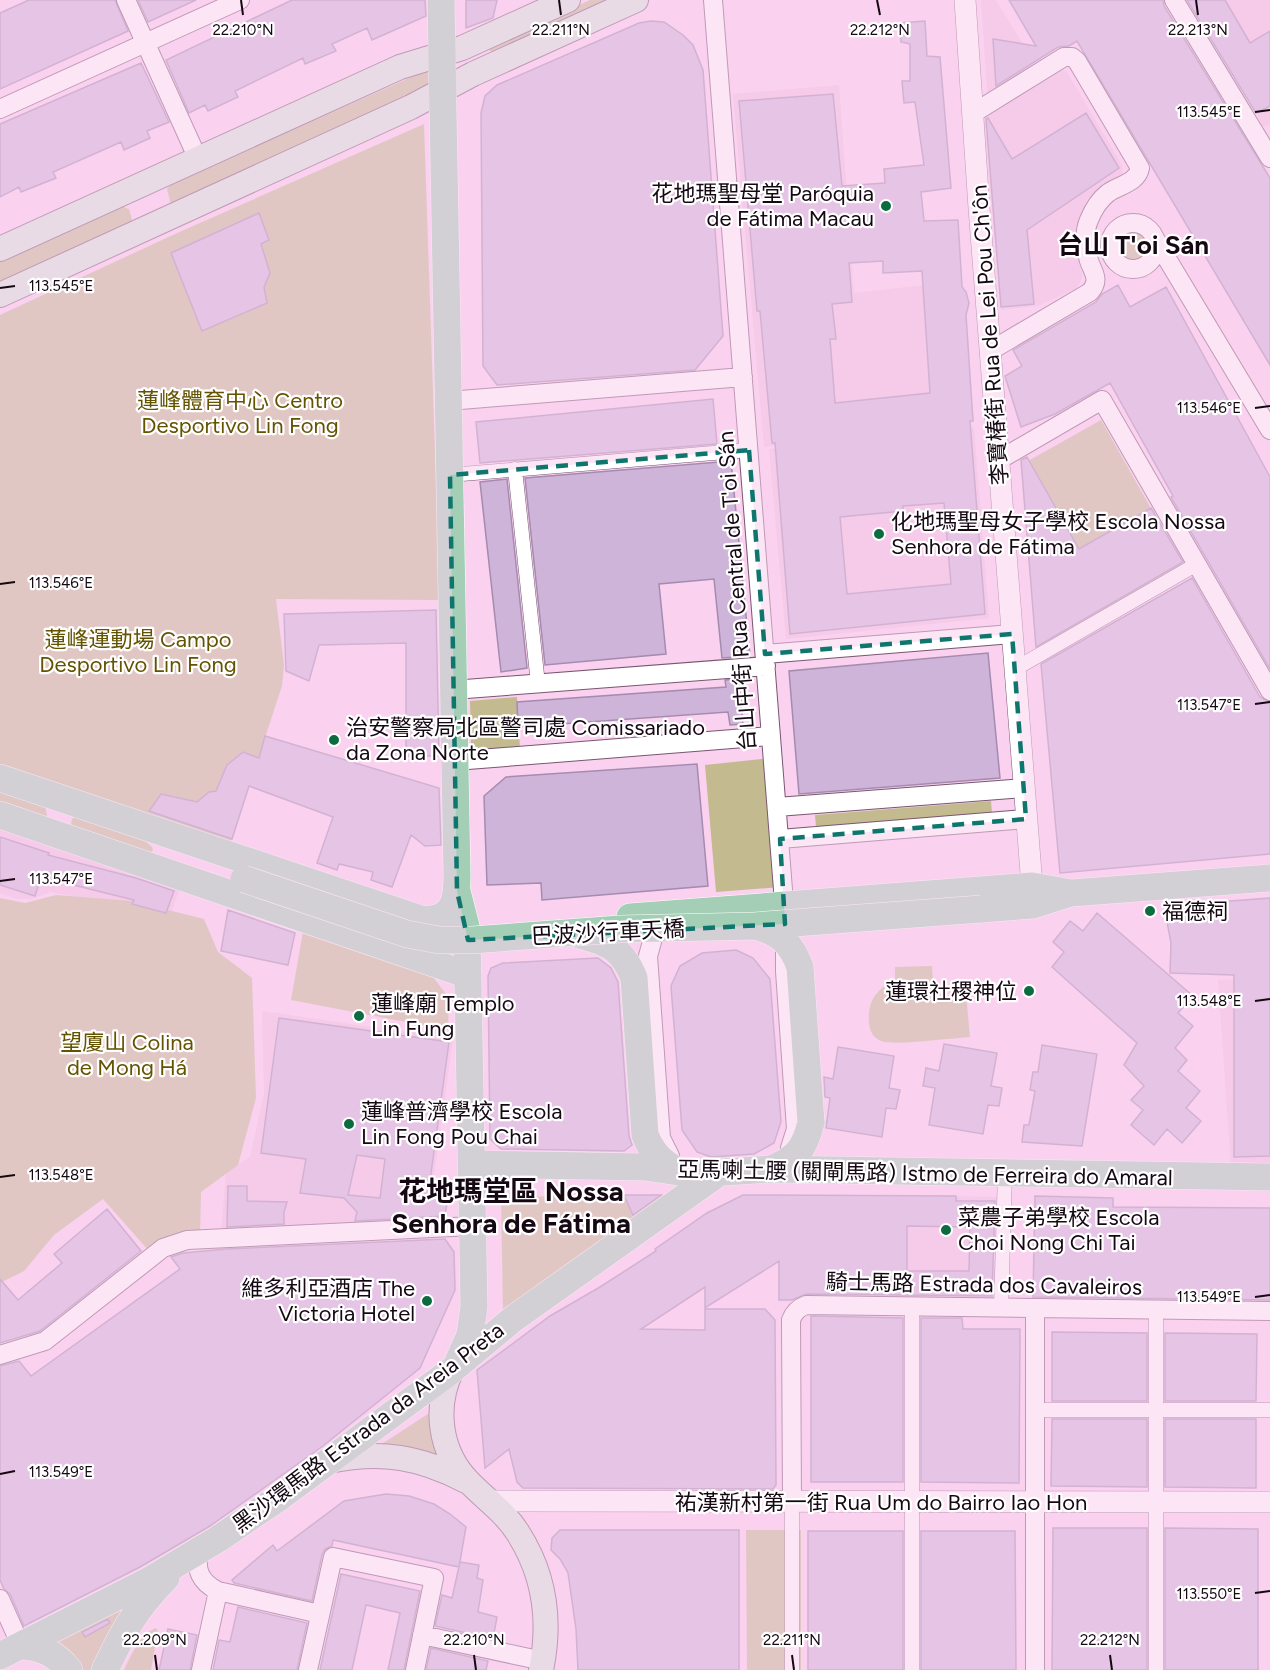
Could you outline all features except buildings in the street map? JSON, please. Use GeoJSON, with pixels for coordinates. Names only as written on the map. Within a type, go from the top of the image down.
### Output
{"type":"FeatureCollection","features":[{"type":"Feature","properties":{"kind":"main road"},"geometry":{"type":"LineString","coordinates":[[0,778],[424,920],[434,920],[443,916],[455,901],[457,891],[455,761],[441,0]]}},
{"type":"Feature","properties":{"kind":"main road"},"geometry":{"type":"LineString","coordinates":[[0,249],[400,67],[462,48],[568,0]]}},
{"type":"Feature","properties":{"kind":"main road"},"geometry":{"type":"LineString","coordinates":[[0,295],[411,107],[473,74],[636,0]]}},
{"type":"Feature","properties":{"kind":"main road"},"geometry":{"type":"LineString","coordinates":[[120,194],[134,206],[138,214],[137,231]]}},
{"type":"Feature","properties":{"kind":"main road"},"geometry":{"type":"LineString","coordinates":[[46,831],[55,826],[60,818],[60,808],[56,797]]}},
{"type":"Feature","properties":{"kind":"main road"},"geometry":{"type":"LineString","coordinates":[[0,815],[468,979]]}},
{"type":"Feature","properties":{"kind":"main road"},"geometry":{"type":"LineString","coordinates":[[129,820],[244,879]]}},
{"type":"Feature","properties":{"kind":"main road"},"geometry":{"type":"LineString","coordinates":[[119,856],[244,879]]}},
{"type":"Feature","properties":{"kind":"main road"},"geometry":{"type":"LineString","coordinates":[[467,930],[1032,886],[1071,893],[1270,878]]}},
{"type":"Feature","properties":{"kind":"main road","name":"巴波沙行車天橋"},"geometry":{"type":"LineString","coordinates":[[244,879],[407,934],[439,940],[472,940],[620,929],[754,926],[1033,905],[1071,893]]}},
{"type":"Feature","properties":{"kind":"main road"},"geometry":{"type":"LineString","coordinates":[[457,891],[467,930],[474,1319],[471,1335],[465,1350],[452,1370],[442,1399],[441,1415],[443,1431],[453,1460],[466,1479],[485,1496],[517,1532],[537,1570],[546,1612],[546,1641],[542,1665]]}},
{"type":"Feature","properties":{"kind":"main road"},"geometry":{"type":"LineString","coordinates":[[754,926],[770,930],[784,939],[794,951],[800,967],[811,1122],[807,1138],[799,1152],[786,1163],[771,1169]]}},
{"type":"Feature","properties":{"kind":"main road"},"geometry":{"type":"LineString","coordinates":[[571,933],[604,941],[618,950],[628,963],[634,978],[645,1135],[651,1150],[662,1162],[684,1172]]}},
{"type":"Feature","properties":{"kind":"main road","name":"亞馬喇土腰 (關閘馬路) Istmo de Ferreira do Amaral"},"geometry":{"type":"LineString","coordinates":[[472,1164],[636,1167],[684,1172],[771,1169],[1270,1177]]}},
{"type":"Feature","properties":{"kind":"main road","name":"黑沙環馬路 Estrada da Areia Preta"},"geometry":{"type":"LineString","coordinates":[[10,1651],[148,1581],[197,1562],[280,1497],[452,1370],[513,1319],[720,1172]]}},
{"type":"Feature","properties":{"kind":"main road"},"geometry":{"type":"LineString","coordinates":[[474,1296],[479,1310],[485,1316],[499,1321],[513,1319]]}},
{"type":"Feature","properties":{"kind":"main road"},"geometry":{"type":"LineString","coordinates":[[329,1461],[365,1455],[400,1457],[441,1468],[485,1496]]}},
{"type":"Feature","properties":{"kind":"main road"},"geometry":{"type":"LineString","coordinates":[[105,1670],[129,1622],[147,1598],[170,1575],[197,1562]]}},
{"type":"Feature","properties":{"kind":"main road"},"geometry":{"type":"LineString","coordinates":[[10,1651],[48,1652],[69,1670]]}},
{"type":"Feature","properties":{"kind":"street"},"geometry":{"type":"LineString","coordinates":[[126,0],[198,159]]}},
{"type":"Feature","properties":{"kind":"street"},"geometry":{"type":"LineString","coordinates":[[0,109],[240,0]]}},
{"type":"Feature","properties":{"kind":"street","name":"李寶椿街 Rua de Lei Pou Ch'ôn"},"geometry":{"type":"LineString","coordinates":[[965,0],[1032,886]]}},
{"type":"Feature","properties":{"kind":"street"},"geometry":{"type":"LineString","coordinates":[[1174,0],[1270,158]]}},
{"type":"Feature","properties":{"kind":"street","name":"台山中街 Rua Central de T'oi Sán"},"geometry":{"type":"LineString","coordinates":[[712,4],[785,905],[785,971],[796,1129],[793,1145],[784,1159],[771,1169]]}},
{"type":"Feature","properties":{"kind":"street"},"geometry":{"type":"LineString","coordinates":[[972,114],[1064,57],[1072,57],[1077,61],[1140,168],[1136,177],[1107,194],[1095,207],[1087,223],[1085,240],[1089,260],[1096,277],[1096,283],[1090,292],[990,351]]}},
{"type":"Feature","properties":{"kind":"street"},"geometry":{"type":"LineString","coordinates":[[1092,266],[1111,249],[1114,233],[1124,224],[1145,226],[1154,237],[1270,430]]}},
{"type":"Feature","properties":{"kind":"street"},"geometry":{"type":"LineString","coordinates":[[1111,249],[1118,262],[1124,267],[1140,267],[1152,258],[1155,251],[1154,237]]}},
{"type":"Feature","properties":{"kind":"street"},"geometry":{"type":"LineString","coordinates":[[448,401],[743,377]]}},
{"type":"Feature","properties":{"kind":"street"},"geometry":{"type":"LineString","coordinates":[[999,460],[1102,400],[1270,691]]}},
{"type":"Feature","properties":{"kind":"street"},"geometry":{"type":"LineString","coordinates":[[450,475],[749,450]]}},
{"type":"Feature","properties":{"kind":"street"},"geometry":{"type":"LineString","coordinates":[[515,469],[538,684]]}},
{"type":"Feature","properties":{"kind":"street"},"geometry":{"type":"LineString","coordinates":[[1015,669],[1197,564]]}},
{"type":"Feature","properties":{"kind":"street"},"geometry":{"type":"LineString","coordinates":[[453,690],[538,684],[1012,634]]}},
{"type":"Feature","properties":{"kind":"street"},"geometry":{"type":"LineString","coordinates":[[455,761],[771,736]]}},
{"type":"Feature","properties":{"kind":"street"},"geometry":{"type":"LineString","coordinates":[[777,807],[1024,788]]}},
{"type":"Feature","properties":{"kind":"street"},"geometry":{"type":"LineString","coordinates":[[780,838],[1026,819]]}},
{"type":"Feature","properties":{"kind":"street"},"geometry":{"type":"LineString","coordinates":[[678,914],[663,924],[652,938],[648,956],[661,1138],[667,1153],[684,1172]]}},
{"type":"Feature","properties":{"kind":"street"},"geometry":{"type":"LineString","coordinates":[[1001,1308],[1005,1173]]}},
{"type":"Feature","properties":{"kind":"street"},"geometry":{"type":"LineString","coordinates":[[0,1355],[45,1341],[163,1248],[174,1243],[473,1226]]}},
{"type":"Feature","properties":{"kind":"street","name":"騎士馬路 Estrada dos Cavaleiros"},"geometry":{"type":"LineString","coordinates":[[792,1502],[791,1320],[796,1310],[806,1305],[1270,1311]]}},
{"type":"Feature","properties":{"kind":"street"},"geometry":{"type":"LineString","coordinates":[[912,1306],[912,1670]]}},
{"type":"Feature","properties":{"kind":"street"},"geometry":{"type":"LineString","coordinates":[[1035,1308],[1035,1670]]}},
{"type":"Feature","properties":{"kind":"street"},"geometry":{"type":"LineString","coordinates":[[1156,1310],[1156,1670]]}},
{"type":"Feature","properties":{"kind":"street"},"geometry":{"type":"LineString","coordinates":[[1035,1410],[1270,1410]]}},
{"type":"Feature","properties":{"kind":"street","name":"祐漢新村第一街 Rua Um do Bairro Iao Hon"},"geometry":{"type":"LineString","coordinates":[[485,1496],[792,1502],[1270,1502]]}},
{"type":"Feature","properties":{"kind":"street"},"geometry":{"type":"LineString","coordinates":[[792,1502],[792,1670]]}},
{"type":"Feature","properties":{"kind":"street"},"geometry":{"type":"LineString","coordinates":[[308,1670],[333,1557],[434,1578],[415,1670]]}},
{"type":"Feature","properties":{"kind":"street"},"geometry":{"type":"LineString","coordinates":[[197,1562],[208,1587],[218,1592],[320,1614]]}},
{"type":"Feature","properties":{"kind":"street"},"geometry":{"type":"LineString","coordinates":[[201,1670],[218,1592]]}},
{"type":"Feature","properties":{"kind":"street"},"geometry":{"type":"LineString","coordinates":[[0,1599],[10,1651]]}},
{"type":"Feature","properties":{"kind":"street"},"geometry":{"type":"LineString","coordinates":[[422,1635],[542,1665]]}},
{"type":"Feature","properties":{"kind":"highlighted area"},"geometry":{"type":"Polygon","coordinates":[[[749,450],[765,654],[1012,634],[1026,819],[780,839],[785,924],[468,940],[457,891],[450,475],[749,450]]]}},
{"type":"Feature","properties":{"kind":"shaded area"},"geometry":{"type":"Polygon","coordinates":[[[981,0],[996,0],[1038,69],[988,101],[981,0]]]}},
{"type":"Feature","properties":{"kind":"shaded area"},"geometry":{"type":"Polygon","coordinates":[[[1190,0],[1270,0],[1270,125],[1262,126],[1257,112],[1190,0]]]}},
{"type":"Feature","properties":{"kind":"shaded area"},"geometry":{"type":"Polygon","coordinates":[[[1057,69],[1067,72],[1122,165],[1123,175],[1088,198],[1081,212],[1078,228],[1082,278],[1077,288],[1038,306],[1001,310],[983,112],[1057,69]]]}},
{"type":"Feature","properties":{"kind":"shaded area"},"geometry":{"type":"Polygon","coordinates":[[[839,85],[854,293],[951,282],[964,425],[764,447],[733,94],[839,85]]]}},
{"type":"Feature","properties":{"kind":"shaded area","name":"化地瑪聖母女子學校 Escola Nossa Senhora de Fátima"},"geometry":{"type":"Polygon","coordinates":[[[974,428],[989,618],[786,639],[769,449],[974,428]]]}},
{"type":"Feature","properties":{"kind":"shaded area"},"geometry":{"type":"Polygon","coordinates":[[[0,825],[181,885],[170,916],[50,892],[32,899],[17,899],[0,893],[0,825]]]}},
{"type":"Feature","properties":{"kind":"shaded area"},"geometry":{"type":"Polygon","coordinates":[[[1270,978],[1270,1166],[1231,1166],[1218,980],[1270,978]]]}},
{"type":"Feature","properties":{"kind":"shaded area","name":"蓮峰普濟學校 Escola Lin Fong Pou Chai"},"geometry":{"type":"Polygon","coordinates":[[[262,1011],[453,1039],[427,1226],[221,1234],[226,1172],[250,1157],[264,1094],[262,1011]]]}},
{"type":"Feature","properties":{"kind":"shaded area","name":"菜農子弟學校 Escola Choi Nong Chi Tai"},"geometry":{"type":"Polygon","coordinates":[[[891,1195],[1001,1197],[1000,1302],[890,1301],[891,1195]]]}},
{"type":"Feature","properties":{"kind":"green space"},"geometry":{"type":"Polygon","coordinates":[[[590,0],[617,0],[493,56],[488,46],[590,0]]]}},
{"type":"Feature","properties":{"kind":"green space"},"geometry":{"type":"Polygon","coordinates":[[[431,70],[440,81],[171,205],[167,189],[171,184],[431,70]]]}},
{"type":"Feature","properties":{"kind":"green space","name":"蓮峰體育中心 Centro Desportivo Lin Fong"},"geometry":{"type":"Polygon","coordinates":[[[424,124],[440,600],[276,599],[284,665],[282,686],[229,847],[0,769],[0,315],[175,234],[424,124]]]}},
{"type":"Feature","properties":{"kind":"green space"},"geometry":{"type":"Polygon","coordinates":[[[121,206],[129,209],[133,223],[0,285],[0,259],[121,206]]]}},
{"type":"Feature","properties":{"kind":"green space"},"geometry":{"type":"Polygon","coordinates":[[[1133,225],[1141,226],[1147,231],[1152,237],[1152,253],[1147,259],[1141,264],[1133,265],[1125,264],[1119,259],[1114,253],[1113,245],[1114,237],[1119,231],[1125,226],[1133,225]]]}},
{"type":"Feature","properties":{"kind":"green space"},"geometry":{"type":"Polygon","coordinates":[[[1101,420],[1183,565],[1036,649],[1021,465],[1101,420]]]}},
{"type":"Feature","properties":{"kind":"green space"},"geometry":{"type":"Polygon","coordinates":[[[517,697],[520,749],[471,752],[470,701],[517,697]]]}},
{"type":"Feature","properties":{"kind":"green space"},"geometry":{"type":"Polygon","coordinates":[[[771,758],[781,887],[716,892],[705,765],[771,758]]]}},
{"type":"Feature","properties":{"kind":"green space"},"geometry":{"type":"Polygon","coordinates":[[[0,788],[45,805],[47,816],[44,819],[0,808],[0,788]]]}},
{"type":"Feature","properties":{"kind":"green space"},"geometry":{"type":"Polygon","coordinates":[[[991,801],[992,813],[816,827],[815,815],[991,801]]]}},
{"type":"Feature","properties":{"kind":"green space"},"geometry":{"type":"Polygon","coordinates":[[[75,817],[145,841],[153,850],[143,851],[71,825],[75,817]]]}},
{"type":"Feature","properties":{"kind":"green space","name":"望廈山 Colina de Mong Há"},"geometry":{"type":"Polygon","coordinates":[[[56,895],[132,901],[204,919],[218,952],[252,978],[256,1098],[238,1165],[201,1192],[200,1236],[149,1251],[103,1199],[54,1235],[24,1271],[0,1283],[0,898],[25,903],[56,895]]]}},
{"type":"Feature","properties":{"kind":"green space"},"geometry":{"type":"Polygon","coordinates":[[[304,926],[430,973],[449,998],[448,1030],[291,1000],[304,926]]]}},
{"type":"Feature","properties":{"kind":"green space"},"geometry":{"type":"Polygon","coordinates":[[[932,966],[934,997],[966,994],[970,1037],[898,1043],[877,1039],[869,1026],[870,1008],[877,993],[895,978],[895,967],[932,966]]]}},
{"type":"Feature","properties":{"kind":"green space"},"geometry":{"type":"Polygon","coordinates":[[[674,1195],[503,1313],[501,1197],[674,1195]]]}},
{"type":"Feature","properties":{"kind":"green space"},"geometry":{"type":"Polygon","coordinates":[[[437,1408],[435,1439],[443,1469],[368,1453],[437,1408]]]}},
{"type":"Feature","properties":{"kind":"green space"},"geometry":{"type":"Polygon","coordinates":[[[746,1530],[801,1530],[801,1670],[747,1670],[746,1530]]]}},
{"type":"Feature","properties":{"kind":"green space"},"geometry":{"type":"Polygon","coordinates":[[[137,1595],[95,1670],[82,1670],[45,1640],[137,1595]]]}},
{"type":"Feature","properties":{"kind":"green space"},"geometry":{"type":"Polygon","coordinates":[[[156,1628],[158,1631],[151,1670],[124,1670],[141,1640],[156,1628]]]}},
{"type":"Feature","properties":{"kind":"place","name":"花地瑪聖母堂 Paróquia de Fátima Macau"},"geometry":{"type":"Point","coordinates":[886,206]}},
{"type":"Feature","properties":{"kind":"place","name":"化地瑪聖母女子學校 Escola Nossa Senhora de Fátima"},"geometry":{"type":"Point","coordinates":[879,534]}},
{"type":"Feature","properties":{"kind":"place","name":"治安警察局北區警司處 Comissariado da Zona Norte"},"geometry":{"type":"Point","coordinates":[334,740]}},
{"type":"Feature","properties":{"kind":"place","name":"福德祠"},"geometry":{"type":"Point","coordinates":[1150,911]}},
{"type":"Feature","properties":{"kind":"place","name":"蓮環社稷神位"},"geometry":{"type":"Point","coordinates":[1029,991]}},
{"type":"Feature","properties":{"kind":"place","name":"蓮峰廟 Templo Lin Fung"},"geometry":{"type":"Point","coordinates":[359,1016]}},
{"type":"Feature","properties":{"kind":"place","name":"蓮峰普濟學校 Escola Lin Fong Pou Chai"},"geometry":{"type":"Point","coordinates":[349,1124]}},
{"type":"Feature","properties":{"kind":"place","name":"菜農子弟學校 Escola Choi Nong Chi Tai"},"geometry":{"type":"Point","coordinates":[946,1230]}},
{"type":"Feature","properties":{"kind":"place","name":"維多利亞酒店 The Victoria Hotel"},"geometry":{"type":"Point","coordinates":[427,1301]}},
{"type":"Feature","properties":{"kind":"district","name":"台山 T'oi Sán"},"geometry":{"type":"Point","coordinates":[1133,245]}},
{"type":"Feature","properties":{"kind":"district","name":"花地瑪堂區 Nossa Senhora de Fátima"},"geometry":{"type":"Point","coordinates":[511,1207]}},
{"type":"Feature","properties":{"kind":"park label","name":"蓮峰運動場 Campo Desportivo Lin Fong"},"geometry":{"type":"Point","coordinates":[138,652]}}]}
